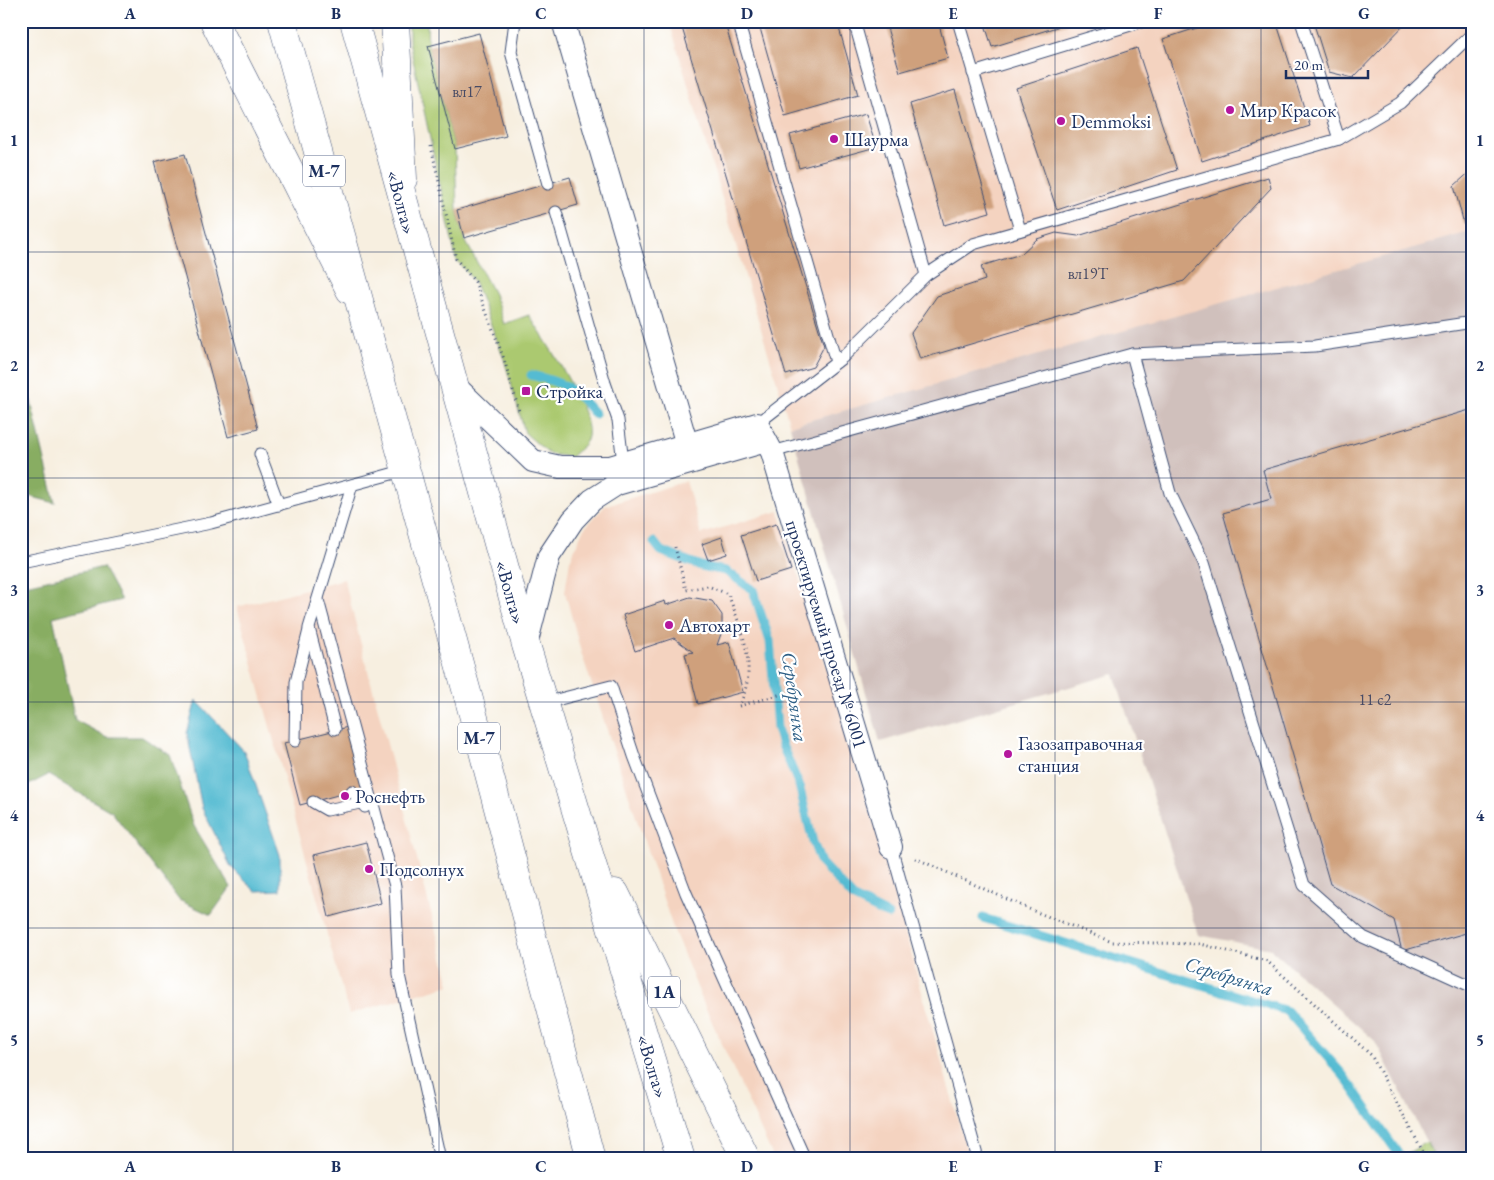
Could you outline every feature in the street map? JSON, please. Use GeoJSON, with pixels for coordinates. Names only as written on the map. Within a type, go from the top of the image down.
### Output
{"type":"FeatureCollection","features":[{"type":"Feature","properties":{"kind":"main road"},"geometry":{"type":"LineString","coordinates":[[214,21],[366,321]]}},
{"type":"Feature","properties":{"kind":"main road","name":"М-7"},"geometry":{"type":"LineString","coordinates":[[282,21],[366,321],[591,1159]]}},
{"type":"Feature","properties":{"kind":"main road","name":"«Волга»"},"geometry":{"type":"LineString","coordinates":[[354,21],[405,213],[526,646],[681,1159]]}},
{"type":"Feature","properties":{"kind":"main road"},"geometry":{"type":"LineString","coordinates":[[395,21],[405,213]]}},
{"type":"Feature","properties":{"kind":"main road","name":"1A"},"geometry":{"type":"LineString","coordinates":[[581,825],[746,1159]]}},
{"type":"Feature","properties":{"kind":"street"},"geometry":{"type":"LineString","coordinates":[[563,21],[687,445]]}},
{"type":"Feature","properties":{"kind":"street"},"geometry":{"type":"LineString","coordinates":[[453,384],[533,460],[560,467],[588,469],[610,467],[687,445],[765,439]]}},
{"type":"Feature","properties":{"kind":"street"},"geometry":{"type":"LineString","coordinates":[[526,646],[550,556],[573,520],[592,500],[617,484],[765,439]]}},
{"type":"Feature","properties":{"kind":"street","name":"проектируемый проезд № 6001"},"geometry":{"type":"LineString","coordinates":[[765,439],[891,847]]}},
{"type":"Feature","properties":{"kind":"lane"},"geometry":{"type":"LineString","coordinates":[[515,21],[511,52],[548,184]]}},
{"type":"Feature","properties":{"kind":"lane"},"geometry":{"type":"LineString","coordinates":[[738,21],[836,362]]}},
{"type":"Feature","properties":{"kind":"lane"},"geometry":{"type":"LineString","coordinates":[[854,21],[926,275]]}},
{"type":"Feature","properties":{"kind":"lane"},"geometry":{"type":"LineString","coordinates":[[958,21],[1020,230]]}},
{"type":"Feature","properties":{"kind":"lane"},"geometry":{"type":"LineString","coordinates":[[973,73],[1144,21]]}},
{"type":"Feature","properties":{"kind":"lane"},"geometry":{"type":"LineString","coordinates":[[1301,21],[1339,139]]}},
{"type":"Feature","properties":{"kind":"lane"},"geometry":{"type":"LineString","coordinates":[[765,439],[836,362],[926,275],[973,244],[1339,139],[1400,103],[1473,33]]}},
{"type":"Feature","properties":{"kind":"lane"},"geometry":{"type":"LineString","coordinates":[[556,212],[605,383],[618,420],[624,463]]}},
{"type":"Feature","properties":{"kind":"lane"},"geometry":{"type":"LineString","coordinates":[[765,439],[1132,354],[1315,346],[1473,322]]}},
{"type":"Feature","properties":{"kind":"lane"},"geometry":{"type":"LineString","coordinates":[[1132,354],[1170,493],[1204,563],[1304,885],[1363,937],[1473,987]]}},
{"type":"Feature","properties":{"kind":"lane"},"geometry":{"type":"LineString","coordinates":[[260,454],[279,505]]}},
{"type":"Feature","properties":{"kind":"lane"},"geometry":{"type":"LineString","coordinates":[[21,562],[211,523],[406,470]]}},
{"type":"Feature","properties":{"kind":"lane"},"geometry":{"type":"LineString","coordinates":[[296,740],[296,682],[309,628],[352,485]]}},
{"type":"Feature","properties":{"kind":"lane"},"geometry":{"type":"LineString","coordinates":[[318,600],[395,886],[399,975],[440,1159]]}},
{"type":"Feature","properties":{"kind":"lane"},"geometry":{"type":"LineString","coordinates":[[309,628],[335,729]]}},
{"type":"Feature","properties":{"kind":"lane"},"geometry":{"type":"LineString","coordinates":[[544,703],[611,686],[634,756],[686,893],[805,1159]]}},
{"type":"Feature","properties":{"kind":"lane"},"geometry":{"type":"LineString","coordinates":[[352,791],[360,803],[375,817]]}},
{"type":"Feature","properties":{"kind":"lane"},"geometry":{"type":"LineString","coordinates":[[312,802],[327,810],[360,803]]}},
{"type":"Feature","properties":{"kind":"lane"},"geometry":{"type":"LineString","coordinates":[[891,847],[978,1159]]}},
{"type":"Feature","properties":{"kind":"path"},"geometry":{"type":"LineString","coordinates":[[429,136],[456,259],[475,282],[504,359],[520,415]]}},
{"type":"Feature","properties":{"kind":"path"},"geometry":{"type":"LineString","coordinates":[[675,547],[686,590],[708,586],[728,594],[748,646],[746,692],[739,706],[782,694]]}},
{"type":"Feature","properties":{"kind":"path"},"geometry":{"type":"LineString","coordinates":[[891,847],[1029,909],[1112,942],[1200,944],[1267,961],[1371,1055],[1427,1159]]}},
{"type":"Feature","properties":{"kind":"shaded area"},"geometry":{"type":"Polygon","coordinates":[[[669,21],[1473,21],[1473,234],[790,426],[669,21]]]}},
{"type":"Feature","properties":{"kind":"shaded area"},"geometry":{"type":"Polygon","coordinates":[[[1473,231],[1473,1156],[1467,1159],[1435,1159],[1375,1041],[1271,949],[1198,935],[1114,674],[880,742],[790,426],[1473,231]]]}},
{"type":"Feature","properties":{"kind":"shaded area"},"geometry":{"type":"Polygon","coordinates":[[[686,481],[701,534],[779,511],[878,836],[969,1159],[774,1159],[703,1002],[673,928],[581,652],[565,592],[570,560],[583,530],[605,506],[686,481]]]}},
{"type":"Feature","properties":{"kind":"shaded area","name":"Роснефть"},"geometry":{"type":"Polygon","coordinates":[[[344,579],[450,985],[349,1014],[237,607],[344,579]]]}},
{"type":"Feature","properties":{"kind":"green space"},"geometry":{"type":"Polygon","coordinates":[[[409,21],[427,21],[428,46],[455,149],[457,210],[464,238],[494,294],[504,324],[529,315],[567,377],[584,414],[588,429],[587,440],[571,457],[549,454],[525,433],[504,359],[475,283],[456,259],[409,41],[409,21]]]}},
{"type":"Feature","properties":{"kind":"green space"},"geometry":{"type":"Polygon","coordinates":[[[21,359],[55,503],[21,494],[21,359]]]}},
{"type":"Feature","properties":{"kind":"green space"},"geometry":{"type":"Polygon","coordinates":[[[103,567],[121,600],[53,617],[75,720],[107,737],[142,737],[170,755],[194,826],[231,887],[211,915],[179,900],[112,812],[48,775],[21,789],[21,586],[103,567]]]}},
{"type":"Feature","properties":{"kind":"green space"},"geometry":{"type":"Polygon","coordinates":[[[1427,1142],[1435,1159],[1398,1159],[1427,1142]]]}},
{"type":"Feature","properties":{"kind":"water"},"geometry":{"type":"Polygon","coordinates":[[[196,700],[244,751],[280,855],[280,890],[255,891],[231,867],[202,808],[187,733],[196,700]]]}},
{"type":"Feature","properties":{"kind":"building"},"geometry":{"type":"Polygon","coordinates":[[[680,21],[724,21],[824,346],[813,367],[786,375],[680,21]]]}},
{"type":"Feature","properties":{"kind":"building"},"geometry":{"type":"Polygon","coordinates":[[[758,21],[837,21],[858,95],[785,116],[758,21]]]}},
{"type":"Feature","properties":{"kind":"building"},"geometry":{"type":"Polygon","coordinates":[[[885,21],[938,21],[948,58],[900,72],[885,21]]]}},
{"type":"Feature","properties":{"kind":"building"},"geometry":{"type":"Polygon","coordinates":[[[984,21],[1073,21],[1073,22],[992,47],[984,21]]]}},
{"type":"Feature","properties":{"kind":"building"},"geometry":{"type":"Polygon","coordinates":[[[1218,21],[1276,21],[1310,126],[1202,161],[1163,39],[1218,21]]]}},
{"type":"Feature","properties":{"kind":"building"},"geometry":{"type":"Polygon","coordinates":[[[1313,21],[1408,21],[1353,78],[1329,72],[1313,21]]]}},
{"type":"Feature","properties":{"kind":"building"},"geometry":{"type":"Polygon","coordinates":[[[479,33],[506,136],[455,149],[428,46],[479,33]]]}},
{"type":"Feature","properties":{"kind":"building"},"geometry":{"type":"Polygon","coordinates":[[[1137,48],[1177,170],[1057,210],[1016,88],[1137,48]]]}},
{"type":"Feature","properties":{"kind":"building"},"geometry":{"type":"Polygon","coordinates":[[[955,90],[990,212],[944,225],[910,104],[955,90]]]}},
{"type":"Feature","properties":{"kind":"building"},"geometry":{"type":"Polygon","coordinates":[[[866,114],[876,147],[799,168],[790,135],[866,114]]]}},
{"type":"Feature","properties":{"kind":"building"},"geometry":{"type":"Polygon","coordinates":[[[185,154],[258,429],[228,437],[154,162],[185,154]]]}},
{"type":"Feature","properties":{"kind":"building"},"geometry":{"type":"Polygon","coordinates":[[[1473,169],[1473,222],[1464,224],[1454,186],[1473,169]]]}},
{"type":"Feature","properties":{"kind":"building"},"geometry":{"type":"Polygon","coordinates":[[[570,177],[578,205],[464,238],[457,210],[570,177]]]}},
{"type":"Feature","properties":{"kind":"building"},"geometry":{"type":"Polygon","coordinates":[[[1268,177],[1271,188],[1184,281],[920,359],[911,333],[937,296],[985,280],[981,266],[1021,254],[1037,239],[1056,233],[1078,236],[1268,177]]]}},
{"type":"Feature","properties":{"kind":"building"},"geometry":{"type":"Polygon","coordinates":[[[1473,409],[1473,931],[1402,951],[1394,920],[1330,884],[1223,513],[1271,499],[1263,470],[1473,409]]]}},
{"type":"Feature","properties":{"kind":"building"},"geometry":{"type":"Polygon","coordinates":[[[776,524],[791,570],[756,581],[741,535],[776,524]]]}},
{"type":"Feature","properties":{"kind":"building"},"geometry":{"type":"Polygon","coordinates":[[[722,537],[727,554],[708,560],[702,544],[722,537]]]}},
{"type":"Feature","properties":{"kind":"building"},"geometry":{"type":"Polygon","coordinates":[[[690,597],[712,601],[722,615],[722,631],[717,645],[729,642],[743,692],[698,704],[685,654],[693,652],[674,638],[635,651],[623,615],[665,601],[666,605],[690,597]]]}},
{"type":"Feature","properties":{"kind":"building"},"geometry":{"type":"Polygon","coordinates":[[[348,727],[364,788],[300,805],[284,743],[348,727]]]}},
{"type":"Feature","properties":{"kind":"building"},"geometry":{"type":"Polygon","coordinates":[[[366,842],[381,903],[329,917],[314,855],[366,842]]]}},
{"type":"Feature","properties":{"kind":"waterway","name":"Серебрянка"},"geometry":{"type":"LineString","coordinates":[[531,375],[567,387],[595,414]]}},
{"type":"Feature","properties":{"kind":"waterway","name":"Серебрянка"},"geometry":{"type":"LineString","coordinates":[[654,542],[661,551],[701,566],[726,571],[753,590],[770,641],[777,728],[799,785],[813,842],[821,863],[854,898],[888,915]]}},
{"type":"Feature","properties":{"kind":"waterway","name":"Серебрянка"},"geometry":{"type":"LineString","coordinates":[[983,918],[1287,1011],[1343,1075],[1402,1159]]}},
{"type":"Feature","properties":{"kind":"place","name":"Мир Красок"},"geometry":{"type":"Point","coordinates":[1230,110]}},
{"type":"Feature","properties":{"kind":"place","name":"Demmoksi"},"geometry":{"type":"Point","coordinates":[1061,121]}},
{"type":"Feature","properties":{"kind":"place","name":"Шаурма"},"geometry":{"type":"Point","coordinates":[834,139]}},
{"type":"Feature","properties":{"kind":"place","name":"Стройка"},"geometry":{"type":"Point","coordinates":[526,391]}},
{"type":"Feature","properties":{"kind":"place","name":"Автохарт"},"geometry":{"type":"Point","coordinates":[669,625]}},
{"type":"Feature","properties":{"kind":"place","name":"Газозаправочная станция"},"geometry":{"type":"Point","coordinates":[1008,754]}},
{"type":"Feature","properties":{"kind":"place","name":"Роснефть"},"geometry":{"type":"Point","coordinates":[345,796]}},
{"type":"Feature","properties":{"kind":"place","name":"Подсолнух"},"geometry":{"type":"Point","coordinates":[369,869]}}]}
